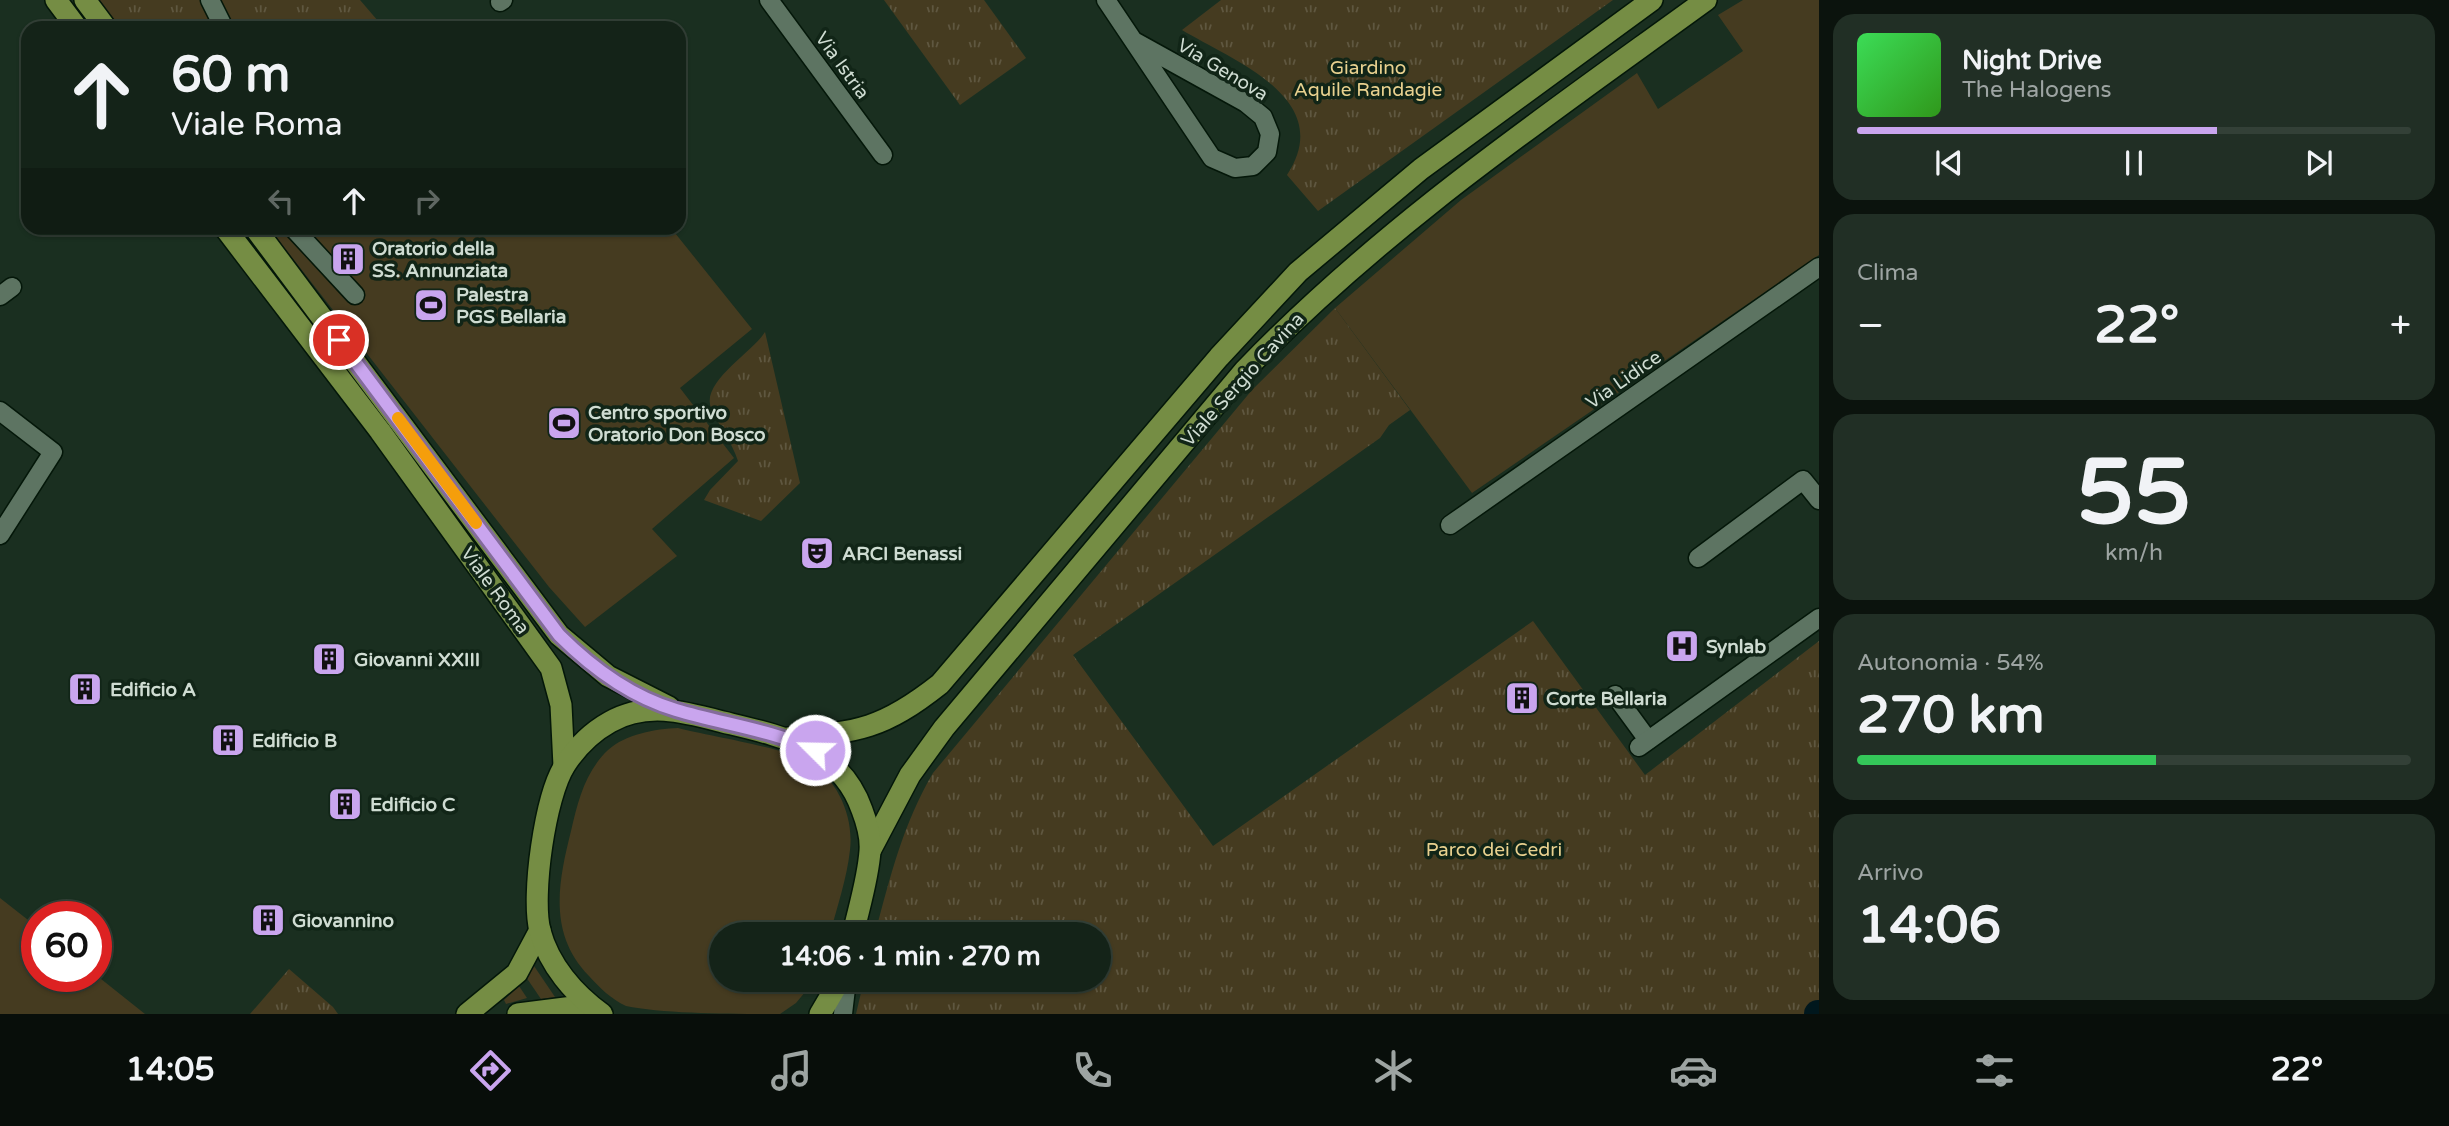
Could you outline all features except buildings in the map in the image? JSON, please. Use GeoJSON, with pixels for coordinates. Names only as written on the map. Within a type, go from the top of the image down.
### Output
{"type":"FeatureCollection","features":[{"type":"Feature","properties":{"kind":"main road"},"geometry":{"type":"LineString","coordinates":[[56,0],[72,21]]}},
{"type":"Feature","properties":{"kind":"main road"},"geometry":{"type":"LineString","coordinates":[[85,0],[101,21]]}},
{"type":"Feature","properties":{"kind":"main road","name":"Viale Sergio Cavina"},"geometry":{"type":"LineString","coordinates":[[788,738],[868,728],[906,711],[940,684],[1219,357],[1298,272],[1420,169],[1652,0]]}},
{"type":"Feature","properties":{"kind":"main road","name":"Viale Sergio Cavina"},"geometry":{"type":"LineString","coordinates":[[871,849],[910,775],[944,728],[1245,370],[1289,325],[1347,270],[1450,185],[1706,0]]}},
{"type":"Feature","properties":{"kind":"main road","name":"Viale Roma"},"geometry":{"type":"LineString","coordinates":[[230,235],[380,431],[551,668],[561,705],[564,766]]}},
{"type":"Feature","properties":{"kind":"main road","name":"Viale Roma"},"geometry":{"type":"LineString","coordinates":[[260,235],[559,635],[608,676],[674,709]]}},
{"type":"Feature","properties":{"kind":"main road"},"geometry":{"type":"LineString","coordinates":[[596,1009],[556,966],[540,930],[538,880],[556,784],[564,766],[579,747],[609,722],[635,712],[674,709],[788,738],[830,761],[849,781],[867,824],[871,849],[856,922]]}},
{"type":"Feature","properties":{"kind":"main road"},"geometry":{"type":"LineString","coordinates":[[467,1014],[517,973],[540,930]]}},
{"type":"Feature","properties":{"kind":"main road"},"geometry":{"type":"LineString","coordinates":[[820,1014],[833,992]]}},
{"type":"Feature","properties":{"kind":"main road"},"geometry":{"type":"LineString","coordinates":[[518,1014],[596,1009]]}},
{"type":"Feature","properties":{"kind":"street"},"geometry":{"type":"LineString","coordinates":[[210,0],[220,21]]}},
{"type":"Feature","properties":{"kind":"street","name":"Via Istria"},"geometry":{"type":"LineString","coordinates":[[768,0],[883,155]]}},
{"type":"Feature","properties":{"kind":"street","name":"Via Genova"},"geometry":{"type":"LineString","coordinates":[[1107,0],[1207,153],[1235,168],[1248,168],[1263,158],[1270,144],[1270,134],[1258,112],[1134,41]]}},
{"type":"Feature","properties":{"kind":"street"},"geometry":{"type":"LineString","coordinates":[[299,235],[355,295]]}},
{"type":"Feature","properties":{"kind":"street","name":"Via Lidice"},"geometry":{"type":"LineString","coordinates":[[1450,525],[1819,267]]}},
{"type":"Feature","properties":{"kind":"street"},"geometry":{"type":"LineString","coordinates":[[0,411],[53,452],[0,536]]}},
{"type":"Feature","properties":{"kind":"street"},"geometry":{"type":"LineString","coordinates":[[380,431],[400,421]]}},
{"type":"Feature","properties":{"kind":"street"},"geometry":{"type":"LineString","coordinates":[[1698,558],[1803,480],[1819,500]]}},
{"type":"Feature","properties":{"kind":"street"},"geometry":{"type":"LineString","coordinates":[[1615,695],[1643,743],[1819,618]]}},
{"type":"Feature","properties":{"kind":"street"},"geometry":{"type":"LineString","coordinates":[[843,1014],[846,992]]}},
{"type":"Feature","properties":{"kind":"green space"},"geometry":{"type":"Polygon","coordinates":[[[97,0],[360,0],[378,21],[113,21],[97,0]]]}},
{"type":"Feature","properties":{"kind":"green space"},"geometry":{"type":"Polygon","coordinates":[[[884,0],[984,0],[1026,58],[960,105],[884,0]]]}},
{"type":"Feature","properties":{"kind":"green space","name":"Giardino Aquile Randagie"},"geometry":{"type":"Polygon","coordinates":[[[1221,0],[1613,0],[1318,211],[1287,175],[1299,148],[1299,125],[1289,104],[1273,86],[1251,69],[1182,30],[1221,0]]]}},
{"type":"Feature","properties":{"kind":"green space"},"geometry":{"type":"Polygon","coordinates":[[[1743,0],[1819,0],[1819,255],[1472,493],[1335,308],[1461,200],[1637,73],[1658,109],[1743,51],[1718,15],[1743,0]]]}},
{"type":"Feature","properties":{"kind":"green space","name":"Centro sportivo Oratorio Don Bosco"},"geometry":{"type":"Polygon","coordinates":[[[274,235],[677,235],[752,329],[680,388],[734,458],[652,529],[677,556],[585,627],[549,587],[274,235]]]}},
{"type":"Feature","properties":{"kind":"green space","name":"Parco dei Cedri"},"geometry":{"type":"Polygon","coordinates":[[[1335,308],[1410,410],[1389,425],[1380,438],[1073,655],[1213,846],[1533,621],[1645,775],[1819,641],[1819,1014],[856,1014],[861,992],[1111,992],[1111,922],[878,922],[898,851],[913,812],[933,773],[1252,390],[1335,308]]]}},
{"type":"Feature","properties":{"kind":"green space"},"geometry":{"type":"Polygon","coordinates":[[[765,332],[800,483],[761,521],[704,500],[738,461],[711,408],[713,388],[765,332]]]}},
{"type":"Feature","properties":{"kind":"green space"},"geometry":{"type":"Polygon","coordinates":[[[678,728],[766,747],[798,757],[819,770],[842,800],[851,837],[844,882],[833,922],[709,922],[709,992],[805,992],[796,1003],[780,1014],[680,1012],[626,1006],[611,997],[593,980],[576,960],[567,943],[562,925],[560,889],[576,809],[588,777],[608,750],[623,740],[650,731],[678,728]]]}},
{"type":"Feature","properties":{"kind":"green space"},"geometry":{"type":"Polygon","coordinates":[[[0,898],[21,914],[21,992],[112,992],[112,988],[145,1014],[0,1014],[0,898]]]}},
{"type":"Feature","properties":{"kind":"green space"},"geometry":{"type":"Polygon","coordinates":[[[534,966],[555,997],[541,999],[526,977],[534,966]]]}},
{"type":"Feature","properties":{"kind":"green space"},"geometry":{"type":"Polygon","coordinates":[[[289,969],[333,1007],[338,1014],[250,1014],[289,969]]]}},
{"type":"Feature","properties":{"kind":"green space"},"geometry":{"type":"Polygon","coordinates":[[[519,986],[527,998],[506,1004],[504,1000],[519,986]]]}},
{"type":"Feature","properties":{"kind":"slow traffic"},"geometry":{"type":"LineString","coordinates":[[398,418],[476,523]]}},
{"type":"Feature","properties":{"kind":"place","name":"Oratorio della SS. Annunziata"},"geometry":{"type":"Point","coordinates":[348,259]}},
{"type":"Feature","properties":{"kind":"place","name":"Palestra PGS Bellaria"},"geometry":{"type":"Point","coordinates":[431,305]}},
{"type":"Feature","properties":{"kind":"place","name":"Centro sportivo Oratorio Don Bosco"},"geometry":{"type":"Point","coordinates":[564,423]}},
{"type":"Feature","properties":{"kind":"place","name":"ARCI Benassi"},"geometry":{"type":"Point","coordinates":[817,553]}},
{"type":"Feature","properties":{"kind":"place","name":"Synlab"},"geometry":{"type":"Point","coordinates":[1682,646]}},
{"type":"Feature","properties":{"kind":"place","name":"Giovanni XXIII"},"geometry":{"type":"Point","coordinates":[329,659]}},
{"type":"Feature","properties":{"kind":"place","name":"Edificio A"},"geometry":{"type":"Point","coordinates":[85,689]}},
{"type":"Feature","properties":{"kind":"place","name":"Corte Bellaria"},"geometry":{"type":"Point","coordinates":[1522,698]}},
{"type":"Feature","properties":{"kind":"place","name":"Edificio B"},"geometry":{"type":"Point","coordinates":[228,740]}},
{"type":"Feature","properties":{"kind":"place","name":"Edificio C"},"geometry":{"type":"Point","coordinates":[345,804]}},
{"type":"Feature","properties":{"kind":"place","name":"Giovannino"},"geometry":{"type":"Point","coordinates":[268,920]}},
{"type":"Feature","properties":{"kind":"route"},"geometry":{"type":"LineString","coordinates":[[339,340],[559,635],[580,656],[639,694],[674,709],[788,738],[815,750]]}}]}
